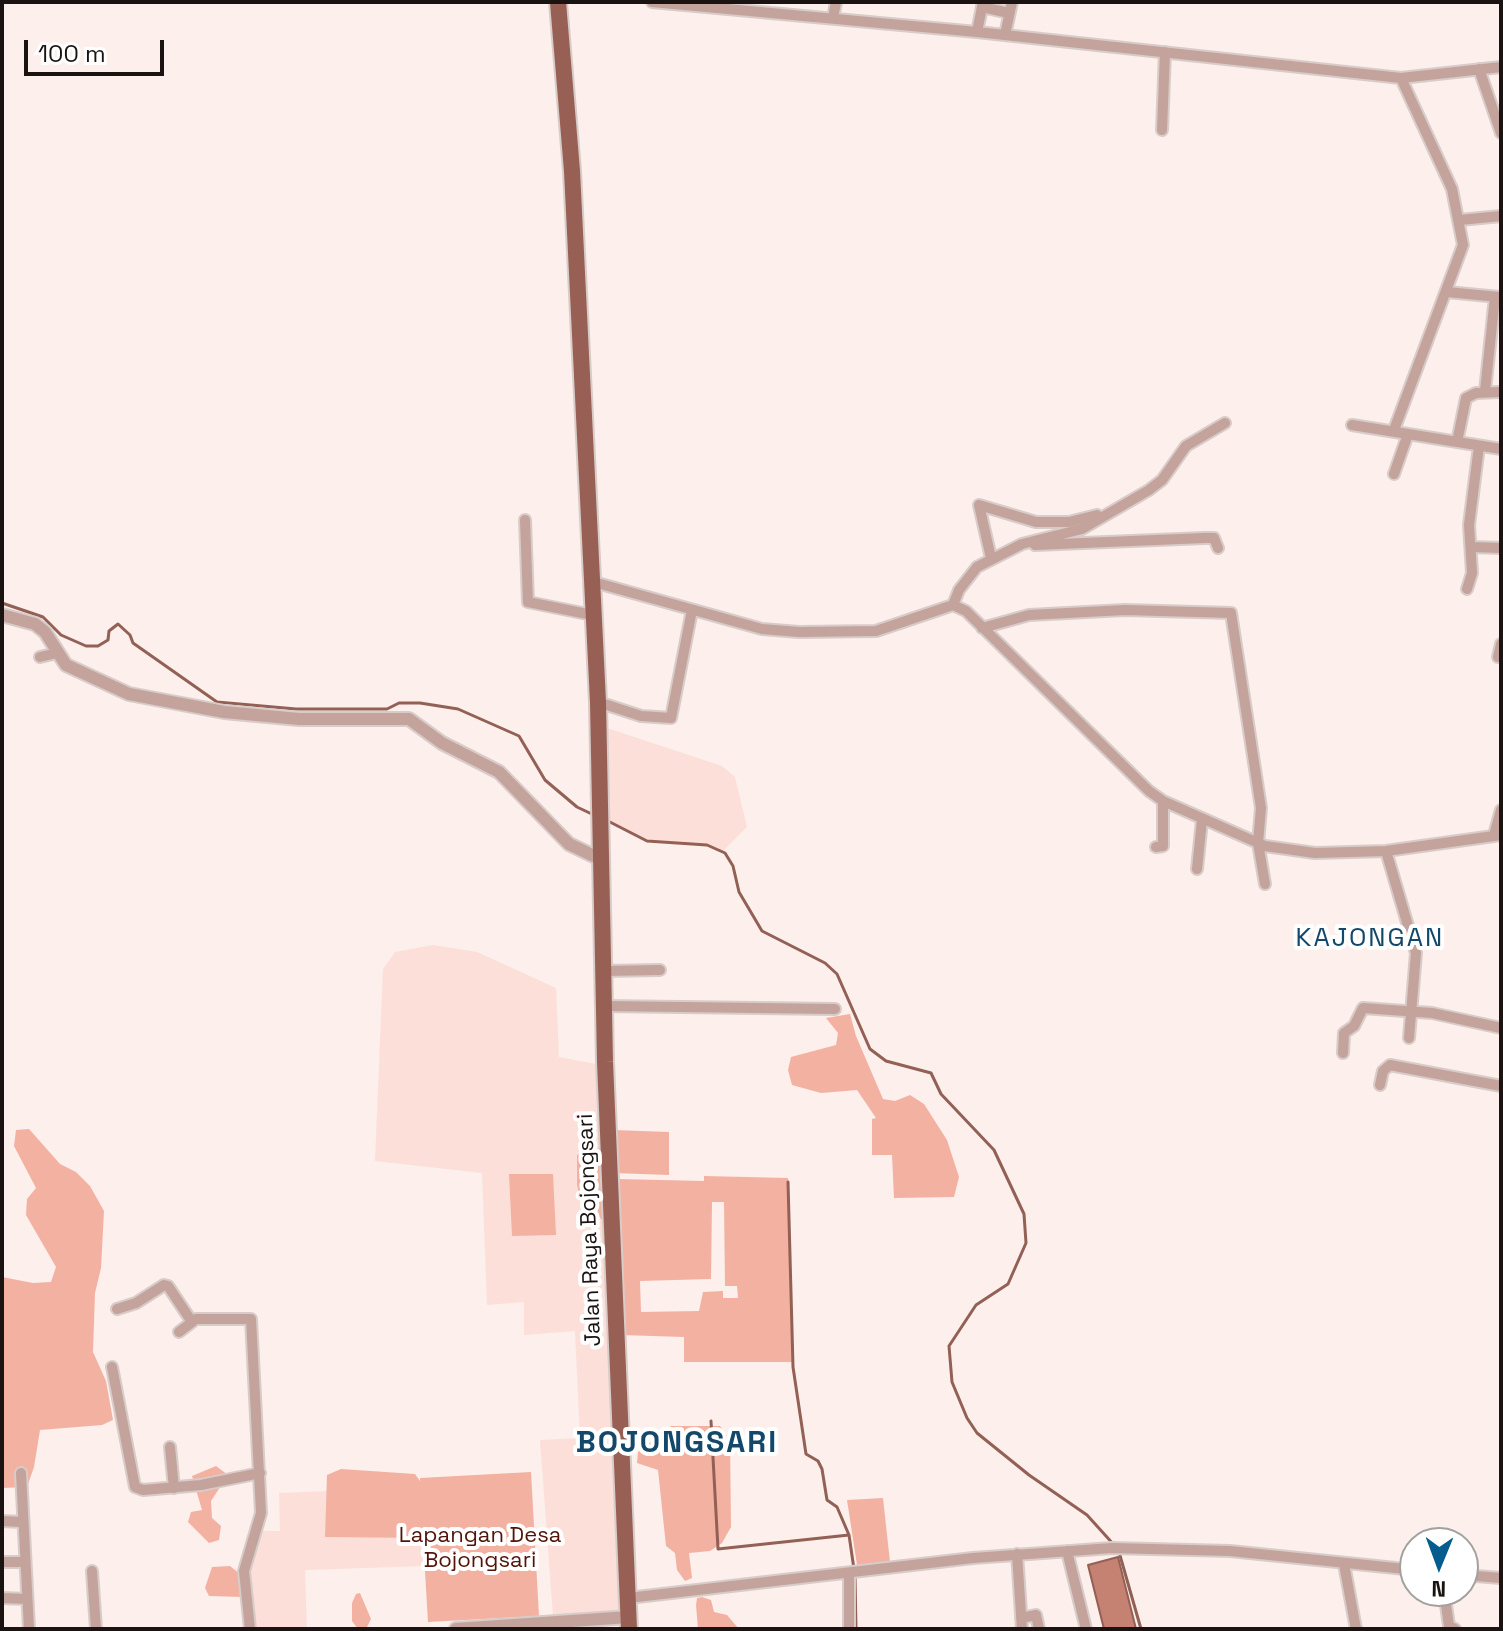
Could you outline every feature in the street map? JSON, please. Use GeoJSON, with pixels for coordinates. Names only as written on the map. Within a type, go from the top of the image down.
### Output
{"type":"FeatureCollection","features":[{"type":"Feature","properties":{"kind":"main road","name":"Jalan Raya Bojongsari"},"geometry":{"type":"LineString","coordinates":[[558,2],[572,171],[598,702],[604,1006],[629,1623]]}},
{"type":"Feature","properties":{"kind":"street"},"geometry":{"type":"LineString","coordinates":[[652,2],[977,32],[1401,78],[1501,67]]}},
{"type":"Feature","properties":{"kind":"street"},"geometry":{"type":"LineString","coordinates":[[833,18],[836,2]]}},
{"type":"Feature","properties":{"kind":"street"},"geometry":{"type":"LineString","coordinates":[[977,32],[982,4],[1010,8],[1005,35]]}},
{"type":"Feature","properties":{"kind":"street"},"geometry":{"type":"LineString","coordinates":[[1162,130],[1165,52]]}},
{"type":"Feature","properties":{"kind":"street"},"geometry":{"type":"LineString","coordinates":[[1479,69],[1501,133]]}},
{"type":"Feature","properties":{"kind":"street"},"geometry":{"type":"LineString","coordinates":[[1394,430],[1463,245],[1452,189],[1401,78]]}},
{"type":"Feature","properties":{"kind":"street"},"geometry":{"type":"LineString","coordinates":[[1460,220],[1501,216]]}},
{"type":"Feature","properties":{"kind":"street"},"geometry":{"type":"LineString","coordinates":[[1447,292],[1498,297],[1485,391]]}},
{"type":"Feature","properties":{"kind":"street"},"geometry":{"type":"LineString","coordinates":[[1457,442],[1466,398],[1485,391],[1499,392]]}},
{"type":"Feature","properties":{"kind":"street"},"geometry":{"type":"LineString","coordinates":[[953,605],[959,590],[977,567],[1022,544],[1082,529],[1157,485],[1186,446],[1225,423]]}},
{"type":"Feature","properties":{"kind":"street"},"geometry":{"type":"LineString","coordinates":[[1352,425],[1501,449]]}},
{"type":"Feature","properties":{"kind":"street"},"geometry":{"type":"LineString","coordinates":[[1394,474],[1408,434]]}},
{"type":"Feature","properties":{"kind":"street"},"geometry":{"type":"LineString","coordinates":[[1467,589],[1472,547],[1469,525],[1479,446]]}},
{"type":"Feature","properties":{"kind":"street"},"geometry":{"type":"LineString","coordinates":[[991,558],[979,505],[1036,522],[1069,522],[1110,511]]}},
{"type":"Feature","properties":{"kind":"street"},"geometry":{"type":"LineString","coordinates":[[525,520],[528,602],[592,615]]}},
{"type":"Feature","properties":{"kind":"street"},"geometry":{"type":"LineString","coordinates":[[1022,544],[1214,538],[1218,548]]}},
{"type":"Feature","properties":{"kind":"street"},"geometry":{"type":"LineString","coordinates":[[1472,547],[1501,548]]}},
{"type":"Feature","properties":{"kind":"street"},"geometry":{"type":"LineString","coordinates":[[590,581],[762,629],[852,634],[876,631],[953,605],[966,611],[1163,801],[1258,843],[1315,853],[1386,851],[1497,835],[1501,810]]}},
{"type":"Feature","properties":{"kind":"street"},"geometry":{"type":"LineString","coordinates":[[598,702],[641,716],[671,718],[692,610]]}},
{"type":"Feature","properties":{"kind":"street"},"geometry":{"type":"LineString","coordinates":[[982,628],[1029,615],[1125,610],[1231,613],[1261,808],[1258,843],[1265,884]]}},
{"type":"Feature","properties":{"kind":"street"},"geometry":{"type":"LineString","coordinates":[[2,615],[35,624],[45,632],[49,655],[121,691],[224,712],[299,719],[409,719],[442,743],[499,772],[569,844],[602,860]]}},
{"type":"Feature","properties":{"kind":"street"},"geometry":{"type":"LineString","coordinates":[[1498,657],[1501,644]]}},
{"type":"Feature","properties":{"kind":"street"},"geometry":{"type":"LineString","coordinates":[[1156,847],[1163,846],[1163,801]]}},
{"type":"Feature","properties":{"kind":"street"},"geometry":{"type":"LineString","coordinates":[[1197,869],[1202,820]]}},
{"type":"Feature","properties":{"kind":"street"},"geometry":{"type":"LineString","coordinates":[[1386,851],[1416,953],[1409,1038]]}},
{"type":"Feature","properties":{"kind":"street"},"geometry":{"type":"LineString","coordinates":[[604,971],[660,970]]}},
{"type":"Feature","properties":{"kind":"street"},"geometry":{"type":"LineString","coordinates":[[604,1006],[835,1009]]}},
{"type":"Feature","properties":{"kind":"street"},"geometry":{"type":"LineString","coordinates":[[1343,1053],[1344,1033],[1354,1026],[1363,1008],[1412,1011],[1501,1028]]}},
{"type":"Feature","properties":{"kind":"street"},"geometry":{"type":"LineString","coordinates":[[1380,1085],[1383,1071],[1390,1065],[1501,1086]]}},
{"type":"Feature","properties":{"kind":"street"},"geometry":{"type":"LineString","coordinates":[[117,1309],[136,1303],[164,1285],[192,1322]]}},
{"type":"Feature","properties":{"kind":"street"},"geometry":{"type":"LineString","coordinates":[[179,1332],[192,1322],[251,1319],[261,1513],[244,1571],[250,1629]]}},
{"type":"Feature","properties":{"kind":"street"},"geometry":{"type":"LineString","coordinates":[[112,1367],[135,1487],[174,1488],[260,1473]]}},
{"type":"Feature","properties":{"kind":"street"},"geometry":{"type":"LineString","coordinates":[[170,1447],[174,1488]]}},
{"type":"Feature","properties":{"kind":"street"},"geometry":{"type":"LineString","coordinates":[[21,1473],[29,1629]]}},
{"type":"Feature","properties":{"kind":"street"},"geometry":{"type":"LineString","coordinates":[[2,1521],[22,1522]]}},
{"type":"Feature","properties":{"kind":"street"},"geometry":{"type":"LineString","coordinates":[[628,1598],[1017,1554],[1116,1548],[1218,1550],[1399,1569]]}},
{"type":"Feature","properties":{"kind":"street"},"geometry":{"type":"LineString","coordinates":[[1067,1551],[1086,1629]]}},
{"type":"Feature","properties":{"kind":"street"},"geometry":{"type":"LineString","coordinates":[[1017,1554],[1022,1624],[1036,1615],[1039,1629]]}},
{"type":"Feature","properties":{"kind":"street"},"geometry":{"type":"LineString","coordinates":[[2,1562],[24,1562]]}},
{"type":"Feature","properties":{"kind":"street"},"geometry":{"type":"LineString","coordinates":[[1344,1564],[1356,1629]]}},
{"type":"Feature","properties":{"kind":"street"},"geometry":{"type":"LineString","coordinates":[[92,1571],[96,1629]]}},
{"type":"Feature","properties":{"kind":"street"},"geometry":{"type":"LineString","coordinates":[[849,1629],[853,1573]]}},
{"type":"Feature","properties":{"kind":"street"},"geometry":{"type":"LineString","coordinates":[[1479,1576],[1501,1578]]}},
{"type":"Feature","properties":{"kind":"street"},"geometry":{"type":"LineString","coordinates":[[2,1598],[27,1599]]}},
{"type":"Feature","properties":{"kind":"street"},"geometry":{"type":"LineString","coordinates":[[1446,1607],[1449,1626],[1455,1629]]}},
{"type":"Feature","properties":{"kind":"street"},"geometry":{"type":"LineString","coordinates":[[456,1629],[629,1623]]}},
{"type":"Feature","properties":{"kind":"shaded area"},"geometry":{"type":"Polygon","coordinates":[[[601,726],[722,766],[735,777],[747,827],[722,852],[707,845],[647,841],[606,820],[601,726]]]}},
{"type":"Feature","properties":{"kind":"shaded area"},"geometry":{"type":"Polygon","coordinates":[[[433,945],[477,952],[556,988],[559,1057],[601,1065],[622,1607],[617,1613],[553,1616],[540,1440],[580,1438],[575,1331],[524,1335],[524,1302],[487,1305],[482,1173],[375,1161],[383,969],[395,952],[433,945]]]}},
{"type":"Feature","properties":{"kind":"shaded area"},"geometry":{"type":"Polygon","coordinates":[[[329,1491],[423,1523],[425,1566],[305,1570],[307,1629],[252,1629],[247,1573],[260,1531],[280,1531],[279,1493],[329,1491]]]}},
{"type":"Feature","properties":{"kind":"shaded area"},"geometry":{"type":"Polygon","coordinates":[[[1118,1557],[1136,1629],[1104,1629],[1088,1565],[1118,1557]]]}},
{"type":"Feature","properties":{"kind":"green space"},"geometry":{"type":"Polygon","coordinates":[[[850,1014],[883,1099],[895,1101],[910,1095],[924,1104],[947,1140],[959,1177],[954,1197],[894,1198],[892,1155],[872,1155],[872,1119],[876,1118],[857,1090],[821,1093],[792,1085],[788,1070],[791,1057],[836,1045],[838,1033],[826,1018],[850,1014]]]}},
{"type":"Feature","properties":{"kind":"green space"},"geometry":{"type":"Polygon","coordinates":[[[29,1129],[60,1164],[76,1172],[90,1186],[104,1211],[101,1268],[95,1293],[93,1352],[106,1381],[113,1420],[102,1425],[40,1430],[27,1487],[2,1488],[2,1277],[33,1283],[51,1282],[56,1267],[26,1215],[27,1199],[36,1188],[14,1146],[16,1130],[29,1129]]]}},
{"type":"Feature","properties":{"kind":"green space"},"geometry":{"type":"Polygon","coordinates":[[[613,1130],[669,1132],[669,1175],[614,1173],[613,1130]]]}},
{"type":"Feature","properties":{"kind":"green space"},"geometry":{"type":"Polygon","coordinates":[[[602,1148],[607,1225],[579,1195],[577,1184],[577,1155],[584,1150],[602,1148]]]}},
{"type":"Feature","properties":{"kind":"green space"},"geometry":{"type":"Polygon","coordinates":[[[509,1174],[553,1174],[556,1235],[512,1236],[509,1174]]]}},
{"type":"Feature","properties":{"kind":"green space"},"geometry":{"type":"Polygon","coordinates":[[[704,1176],[788,1178],[793,1362],[684,1362],[684,1337],[621,1335],[617,1179],[704,1181],[704,1176]],[[712,1202],[711,1279],[640,1281],[641,1312],[699,1311],[703,1292],[723,1291],[723,1298],[738,1298],[737,1286],[725,1286],[724,1202],[712,1202]]]}},
{"type":"Feature","properties":{"kind":"green space"},"geometry":{"type":"Polygon","coordinates":[[[671,1426],[720,1426],[730,1440],[731,1527],[722,1543],[710,1551],[689,1553],[692,1578],[685,1581],[677,1570],[675,1553],[666,1546],[658,1470],[637,1463],[638,1452],[671,1426]]]}},
{"type":"Feature","properties":{"kind":"green space"},"geometry":{"type":"Polygon","coordinates":[[[216,1466],[228,1475],[211,1501],[212,1518],[221,1526],[219,1540],[209,1543],[188,1522],[191,1512],[202,1510],[192,1476],[216,1466]]]}},
{"type":"Feature","properties":{"kind":"green space","name":"Lapangan Desa Bojongsari"},"geometry":{"type":"Polygon","coordinates":[[[341,1469],[415,1474],[420,1481],[420,1478],[531,1472],[539,1616],[428,1622],[423,1538],[325,1537],[327,1475],[341,1469]]]}},
{"type":"Feature","properties":{"kind":"green space"},"geometry":{"type":"Polygon","coordinates":[[[883,1498],[890,1562],[857,1565],[847,1500],[883,1498]]]}},
{"type":"Feature","properties":{"kind":"green space"},"geometry":{"type":"Polygon","coordinates":[[[230,1566],[240,1574],[243,1597],[209,1596],[205,1588],[212,1567],[230,1566]]]}},
{"type":"Feature","properties":{"kind":"green space"},"geometry":{"type":"Polygon","coordinates":[[[360,1593],[371,1619],[366,1629],[358,1629],[352,1621],[352,1603],[356,1594],[360,1593]]]}},
{"type":"Feature","properties":{"kind":"green space"},"geometry":{"type":"Polygon","coordinates":[[[697,1598],[711,1600],[714,1612],[727,1615],[739,1629],[698,1629],[696,1605],[697,1598]]]}},
{"type":"Feature","properties":{"kind":"waterway"},"geometry":{"type":"LineString","coordinates":[[2,603],[43,617],[61,635],[86,646],[98,646],[108,640],[109,631],[118,624],[130,635],[133,643],[217,702],[296,709],[387,709],[399,703],[420,703],[458,709],[519,736],[545,780],[577,807],[596,816]]}},
{"type":"Feature","properties":{"kind":"waterway"},"geometry":{"type":"LineString","coordinates":[[606,820],[647,841],[707,845],[725,853],[733,866],[739,892],[762,931],[825,963],[837,974],[870,1049],[886,1061],[931,1073],[941,1094],[994,1150],[1024,1214],[1026,1243],[1008,1284],[976,1305],[949,1346],[952,1382],[977,1433],[1029,1475],[1087,1515],[1115,1546]]}},
{"type":"Feature","properties":{"kind":"waterway"},"geometry":{"type":"LineString","coordinates":[[788,1182],[793,1367],[806,1454],[818,1461],[827,1500],[837,1507],[849,1535],[855,1576],[856,1629]]}},
{"type":"Feature","properties":{"kind":"waterway"},"geometry":{"type":"LineString","coordinates":[[711,1421],[718,1549],[849,1535]]}},
{"type":"Feature","properties":{"kind":"waterway"},"geometry":{"type":"LineString","coordinates":[[1119,1552],[1141,1629]]}},
{"type":"Feature","properties":{"kind":"district","name":"KAJONGAN"},"geometry":{"type":"Point","coordinates":[1370,939]}},
{"type":"Feature","properties":{"kind":"district","name":"BOJONGSARI"},"geometry":{"type":"Point","coordinates":[677,1444]}}]}
